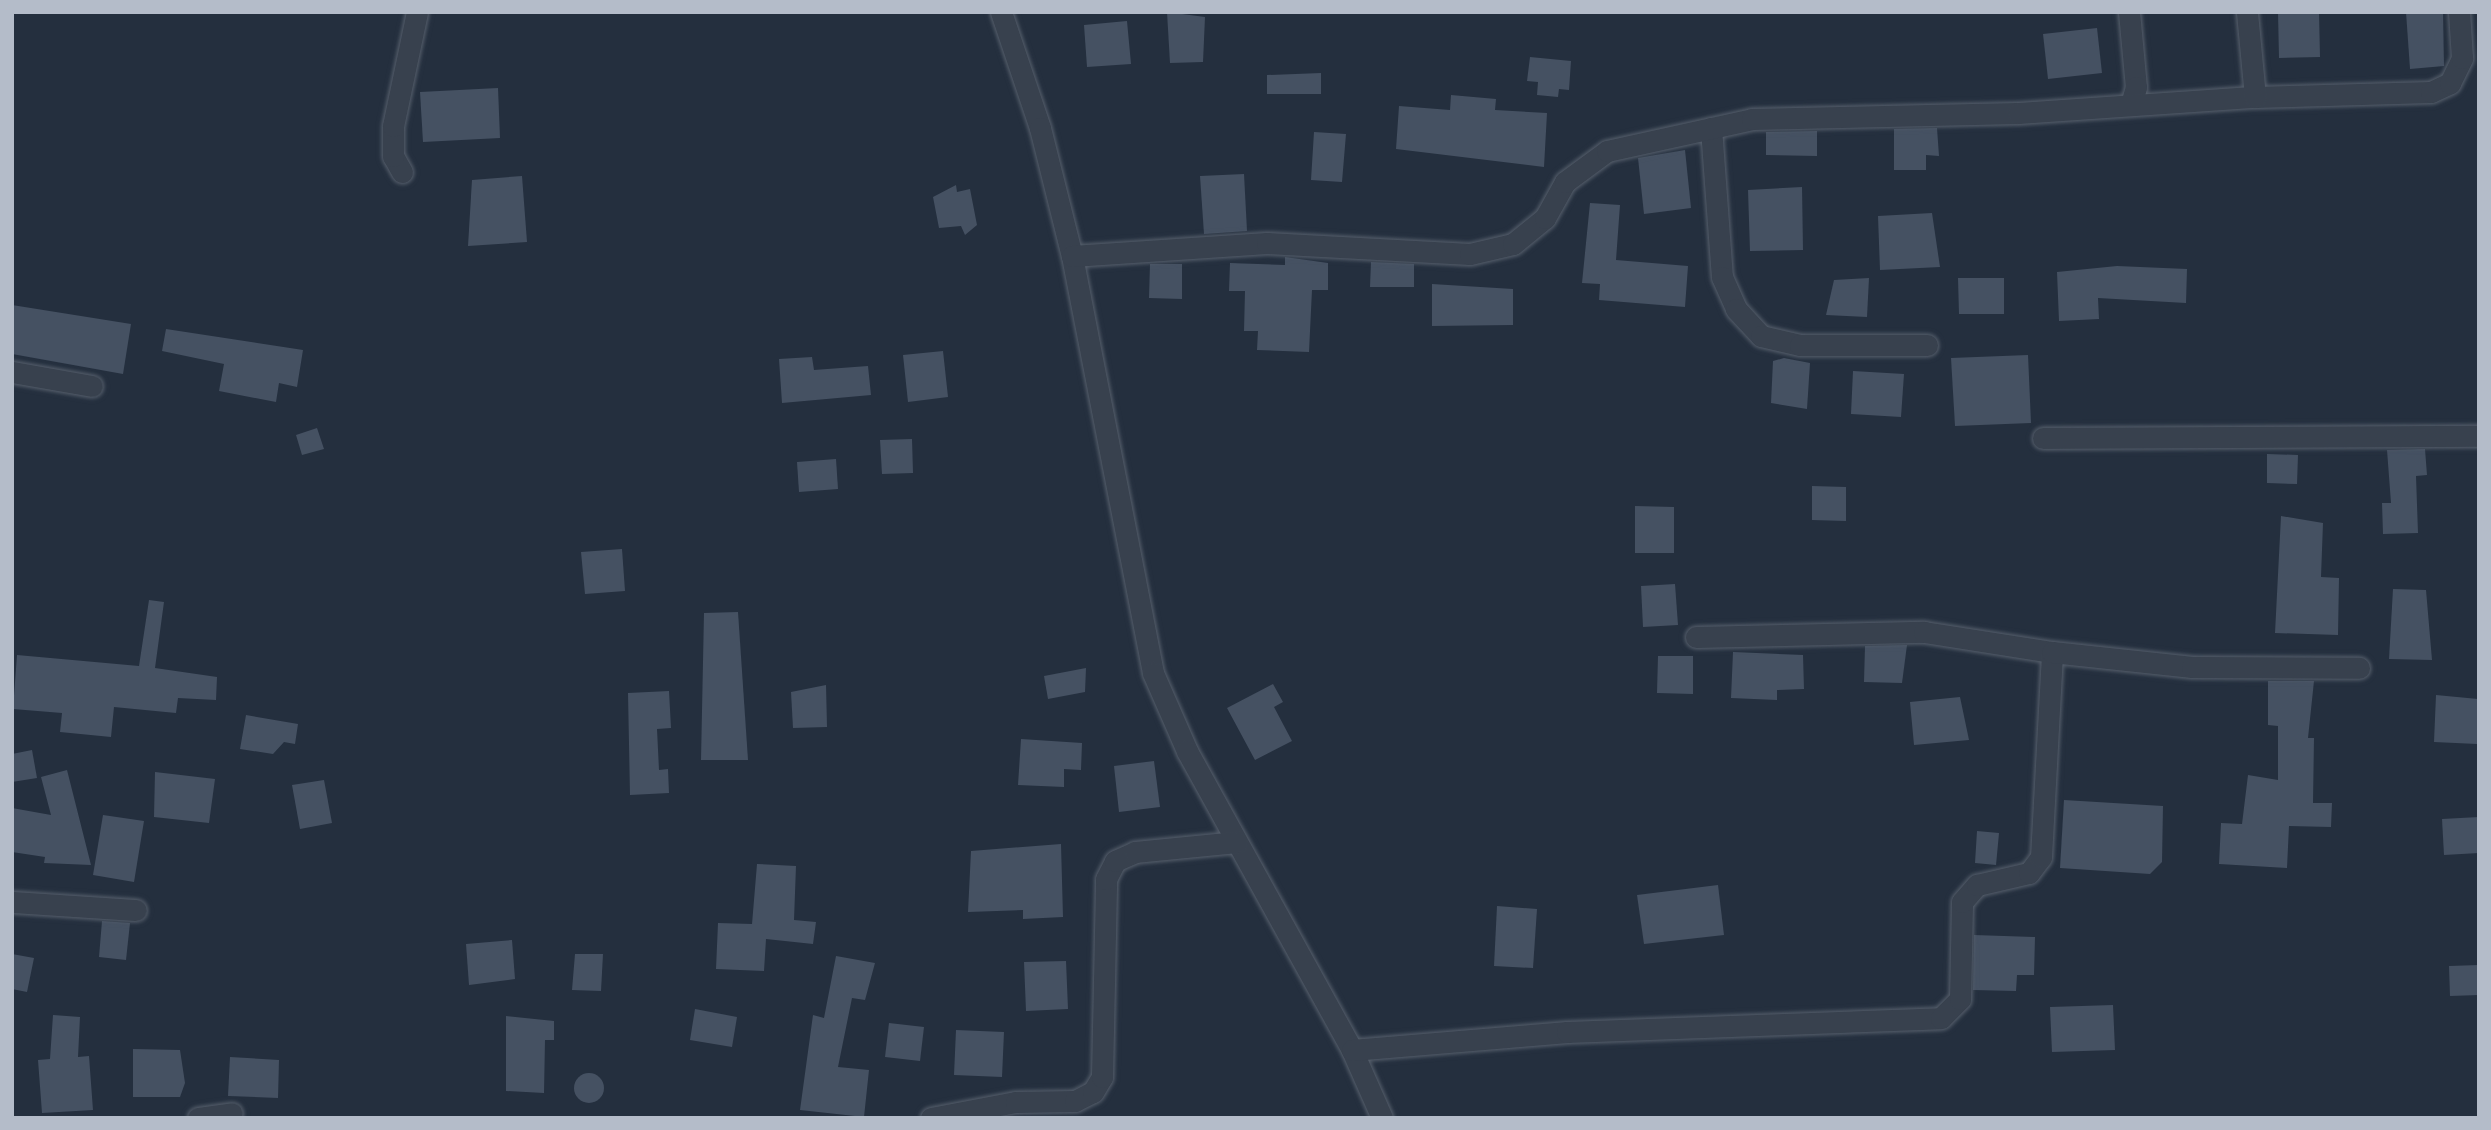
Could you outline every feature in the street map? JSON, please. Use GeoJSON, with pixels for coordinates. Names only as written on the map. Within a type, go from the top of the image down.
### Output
{"type":"FeatureCollection","features":[{"type":"Feature","properties":{"kind":"street"},"geometry":{"type":"LineString","coordinates":[[402,172],[393,156],[393,126],[417,12]]}},
{"type":"Feature","properties":{"kind":"street"},"geometry":{"type":"LineString","coordinates":[[1001,12],[1040,128],[1072,256],[1153,673],[1237,842],[1352,1050],[1382,1118]]}},
{"type":"Feature","properties":{"kind":"street"},"geometry":{"type":"LineString","coordinates":[[2129,12],[2136,87],[2131,104]]}},
{"type":"Feature","properties":{"kind":"street"},"geometry":{"type":"LineString","coordinates":[[2247,12],[2255,97]]}},
{"type":"Feature","properties":{"kind":"street"},"geometry":{"type":"LineString","coordinates":[[1072,256],[1266,243],[1470,254],[1513,244],[1545,218],[1565,182],[1607,151],[1711,128],[1794,116],[2018,113],[2255,97],[2431,92],[2450,83],[2462,58],[2459,12]]}},
{"type":"Feature","properties":{"kind":"street"},"geometry":{"type":"LineString","coordinates":[[1711,128],[1722,277],[1736,309],[1761,336],[1800,345],[1927,345]]}},
{"type":"Feature","properties":{"kind":"street"},"geometry":{"type":"LineString","coordinates":[[12,372],[92,386]]}},
{"type":"Feature","properties":{"kind":"street"},"geometry":{"type":"LineString","coordinates":[[2043,438],[2479,436]]}},
{"type":"Feature","properties":{"kind":"street"},"geometry":{"type":"LineString","coordinates":[[1696,637],[1924,632],[2052,652],[2192,667],[2359,668]]}},
{"type":"Feature","properties":{"kind":"street"},"geometry":{"type":"LineString","coordinates":[[1352,1050],[1567,1032],[1941,1018],[1959,999],[1962,902],[1977,885],[2029,873],[2041,857],[2052,652]]}},
{"type":"Feature","properties":{"kind":"street"},"geometry":{"type":"LineString","coordinates":[[930,1118],[1004,1103],[1075,1101],[1093,1092],[1102,1077],[1106,879],[1115,860],[1135,852],[1237,842]]}},
{"type":"Feature","properties":{"kind":"street"},"geometry":{"type":"LineString","coordinates":[[12,902],[136,910]]}},
{"type":"Feature","properties":{"kind":"street"},"geometry":{"type":"LineString","coordinates":[[198,1118],[232,1114]]}},
{"type":"Feature","properties":{"kind":"building"},"geometry":{"type":"Polygon","coordinates":[[[1167,12],[1205,17],[1203,62],[1170,63],[1167,12]]]}},
{"type":"Feature","properties":{"kind":"building"},"geometry":{"type":"Polygon","coordinates":[[[2278,12],[2319,12],[2320,57],[2279,58],[2278,12]]]}},
{"type":"Feature","properties":{"kind":"building"},"geometry":{"type":"Polygon","coordinates":[[[2406,12],[2443,12],[2444,66],[2410,69],[2406,12]]]}},
{"type":"Feature","properties":{"kind":"building"},"geometry":{"type":"Polygon","coordinates":[[[1127,21],[1131,64],[1087,67],[1084,25],[1127,21]]]}},
{"type":"Feature","properties":{"kind":"building"},"geometry":{"type":"Polygon","coordinates":[[[2097,28],[2102,73],[2048,79],[2043,34],[2097,28]]]}},
{"type":"Feature","properties":{"kind":"building"},"geometry":{"type":"Polygon","coordinates":[[[1530,57],[1571,61],[1569,90],[1559,89],[1558,97],[1537,95],[1538,82],[1527,81],[1530,57]]]}},
{"type":"Feature","properties":{"kind":"building"},"geometry":{"type":"Polygon","coordinates":[[[1321,73],[1321,94],[1267,94],[1267,75],[1321,73]]]}},
{"type":"Feature","properties":{"kind":"building"},"geometry":{"type":"Polygon","coordinates":[[[498,88],[500,138],[423,142],[420,92],[498,88]]]}},
{"type":"Feature","properties":{"kind":"building"},"geometry":{"type":"Polygon","coordinates":[[[1451,95],[1496,99],[1495,110],[1547,113],[1544,167],[1396,149],[1399,106],[1450,110],[1451,95]]]}},
{"type":"Feature","properties":{"kind":"building"},"geometry":{"type":"Polygon","coordinates":[[[1937,128],[1939,156],[1926,155],[1926,170],[1894,170],[1894,129],[1937,128]]]}},
{"type":"Feature","properties":{"kind":"building"},"geometry":{"type":"Polygon","coordinates":[[[1817,131],[1817,156],[1766,155],[1766,132],[1817,131]]]}},
{"type":"Feature","properties":{"kind":"building"},"geometry":{"type":"Polygon","coordinates":[[[1314,132],[1346,134],[1342,182],[1311,180],[1314,132]]]}},
{"type":"Feature","properties":{"kind":"building"},"geometry":{"type":"Polygon","coordinates":[[[1685,150],[1691,208],[1644,214],[1638,158],[1685,150]]]}},
{"type":"Feature","properties":{"kind":"building"},"geometry":{"type":"Polygon","coordinates":[[[1244,174],[1247,231],[1204,234],[1200,176],[1244,174]]]}},
{"type":"Feature","properties":{"kind":"building"},"geometry":{"type":"Polygon","coordinates":[[[522,176],[527,242],[468,246],[472,180],[522,176]]]}},
{"type":"Feature","properties":{"kind":"building"},"geometry":{"type":"Polygon","coordinates":[[[956,185],[957,192],[970,189],[977,225],[965,235],[961,226],[939,228],[933,197],[956,185]]]}},
{"type":"Feature","properties":{"kind":"building"},"geometry":{"type":"Polygon","coordinates":[[[1802,187],[1803,250],[1750,251],[1748,190],[1802,187]]]}},
{"type":"Feature","properties":{"kind":"building"},"geometry":{"type":"Polygon","coordinates":[[[1590,203],[1620,205],[1616,260],[1688,266],[1685,307],[1599,300],[1600,284],[1582,283],[1590,203]]]}},
{"type":"Feature","properties":{"kind":"building"},"geometry":{"type":"Polygon","coordinates":[[[1932,213],[1940,267],[1880,270],[1878,216],[1932,213]]]}},
{"type":"Feature","properties":{"kind":"building"},"geometry":{"type":"Polygon","coordinates":[[[1285,257],[1328,263],[1328,290],[1312,290],[1309,352],[1257,350],[1258,331],[1244,331],[1245,291],[1229,291],[1230,263],[1285,265],[1285,257]]]}},
{"type":"Feature","properties":{"kind":"building"},"geometry":{"type":"Polygon","coordinates":[[[1371,262],[1414,264],[1414,287],[1370,287],[1371,262]]]}},
{"type":"Feature","properties":{"kind":"building"},"geometry":{"type":"Polygon","coordinates":[[[1150,264],[1182,264],[1182,299],[1149,298],[1150,264]]]}},
{"type":"Feature","properties":{"kind":"building"},"geometry":{"type":"Polygon","coordinates":[[[2117,266],[2187,269],[2186,303],[2098,298],[2099,319],[2059,321],[2057,272],[2117,266]]]}},
{"type":"Feature","properties":{"kind":"building"},"geometry":{"type":"Polygon","coordinates":[[[1869,278],[1867,317],[1826,315],[1834,280],[1869,278]]]}},
{"type":"Feature","properties":{"kind":"building"},"geometry":{"type":"Polygon","coordinates":[[[1958,278],[2004,278],[2004,314],[1959,314],[1958,278]]]}},
{"type":"Feature","properties":{"kind":"building"},"geometry":{"type":"Polygon","coordinates":[[[1432,284],[1513,289],[1513,325],[1432,326],[1432,284]]]}},
{"type":"Feature","properties":{"kind":"building"},"geometry":{"type":"Polygon","coordinates":[[[12,305],[131,324],[123,374],[12,354],[12,305]]]}},
{"type":"Feature","properties":{"kind":"building"},"geometry":{"type":"Polygon","coordinates":[[[166,329],[303,350],[297,387],[279,383],[276,402],[219,391],[224,364],[162,351],[166,329]]]}},
{"type":"Feature","properties":{"kind":"building"},"geometry":{"type":"Polygon","coordinates":[[[943,351],[948,397],[908,402],[903,355],[943,351]]]}},
{"type":"Feature","properties":{"kind":"building"},"geometry":{"type":"Polygon","coordinates":[[[2028,355],[2031,423],[1955,426],[1951,358],[2028,355]]]}},
{"type":"Feature","properties":{"kind":"building"},"geometry":{"type":"Polygon","coordinates":[[[812,357],[814,370],[868,366],[871,395],[782,403],[779,359],[812,357]]]}},
{"type":"Feature","properties":{"kind":"building"},"geometry":{"type":"Polygon","coordinates":[[[1784,358],[1810,363],[1807,409],[1771,403],[1773,361],[1784,358]]]}},
{"type":"Feature","properties":{"kind":"building"},"geometry":{"type":"Polygon","coordinates":[[[1853,371],[1904,374],[1901,417],[1851,414],[1853,371]]]}},
{"type":"Feature","properties":{"kind":"building"},"geometry":{"type":"Polygon","coordinates":[[[317,428],[324,449],[302,455],[296,435],[317,428]]]}},
{"type":"Feature","properties":{"kind":"building"},"geometry":{"type":"Polygon","coordinates":[[[912,439],[913,473],[882,474],[880,440],[912,439]]]}},
{"type":"Feature","properties":{"kind":"building"},"geometry":{"type":"Polygon","coordinates":[[[2425,449],[2427,475],[2416,476],[2418,533],[2383,534],[2382,503],[2391,503],[2387,450],[2425,449]]]}},
{"type":"Feature","properties":{"kind":"building"},"geometry":{"type":"Polygon","coordinates":[[[2267,454],[2298,455],[2297,484],[2267,483],[2267,454]]]}},
{"type":"Feature","properties":{"kind":"building"},"geometry":{"type":"Polygon","coordinates":[[[836,459],[838,489],[799,492],[797,462],[836,459]]]}},
{"type":"Feature","properties":{"kind":"building"},"geometry":{"type":"Polygon","coordinates":[[[1812,486],[1846,487],[1846,521],[1812,520],[1812,486]]]}},
{"type":"Feature","properties":{"kind":"building"},"geometry":{"type":"Polygon","coordinates":[[[1635,506],[1674,507],[1674,553],[1635,553],[1635,506]]]}},
{"type":"Feature","properties":{"kind":"building"},"geometry":{"type":"Polygon","coordinates":[[[2281,516],[2323,523],[2321,577],[2339,578],[2338,635],[2275,633],[2281,516]]]}},
{"type":"Feature","properties":{"kind":"building"},"geometry":{"type":"Polygon","coordinates":[[[622,549],[625,591],[585,594],[581,552],[622,549]]]}},
{"type":"Feature","properties":{"kind":"building"},"geometry":{"type":"Polygon","coordinates":[[[1675,584],[1678,625],[1643,627],[1641,586],[1675,584]]]}},
{"type":"Feature","properties":{"kind":"building"},"geometry":{"type":"Polygon","coordinates":[[[2393,589],[2426,590],[2432,660],[2389,659],[2393,589]]]}},
{"type":"Feature","properties":{"kind":"building"},"geometry":{"type":"Polygon","coordinates":[[[149,600],[164,602],[155,668],[217,677],[216,700],[178,698],[176,713],[114,707],[111,737],[60,732],[62,713],[13,709],[17,655],[139,666],[149,600]]]}},
{"type":"Feature","properties":{"kind":"building"},"geometry":{"type":"Polygon","coordinates":[[[738,612],[748,760],[701,760],[704,613],[738,612]]]}},
{"type":"Feature","properties":{"kind":"building"},"geometry":{"type":"Polygon","coordinates":[[[1907,645],[1902,683],[1864,682],[1865,646],[1907,645]]]}},
{"type":"Feature","properties":{"kind":"building"},"geometry":{"type":"Polygon","coordinates":[[[1733,652],[1803,655],[1804,689],[1777,690],[1777,700],[1731,698],[1733,652]]]}},
{"type":"Feature","properties":{"kind":"building"},"geometry":{"type":"Polygon","coordinates":[[[1658,656],[1693,656],[1693,694],[1657,693],[1658,656]]]}},
{"type":"Feature","properties":{"kind":"building"},"geometry":{"type":"Polygon","coordinates":[[[1086,668],[1085,692],[1048,699],[1044,676],[1086,668]]]}},
{"type":"Feature","properties":{"kind":"building"},"geometry":{"type":"Polygon","coordinates":[[[2268,681],[2314,681],[2308,738],[2314,738],[2313,803],[2332,803],[2331,827],[2289,826],[2287,868],[2219,864],[2221,823],[2242,824],[2248,775],[2278,780],[2278,726],[2268,725],[2268,681]]]}},
{"type":"Feature","properties":{"kind":"building"},"geometry":{"type":"Polygon","coordinates":[[[1273,684],[1283,702],[1274,707],[1292,741],[1255,760],[1227,708],[1273,684]]]}},
{"type":"Feature","properties":{"kind":"building"},"geometry":{"type":"Polygon","coordinates":[[[826,685],[827,727],[793,728],[791,692],[826,685]]]}},
{"type":"Feature","properties":{"kind":"building"},"geometry":{"type":"Polygon","coordinates":[[[669,691],[671,728],[657,729],[659,770],[668,769],[669,793],[630,795],[628,693],[669,691]]]}},
{"type":"Feature","properties":{"kind":"building"},"geometry":{"type":"Polygon","coordinates":[[[2436,695],[2478,699],[2477,744],[2434,742],[2436,695]]]}},
{"type":"Feature","properties":{"kind":"building"},"geometry":{"type":"Polygon","coordinates":[[[1960,697],[1969,740],[1914,745],[1910,702],[1960,697]]]}},
{"type":"Feature","properties":{"kind":"building"},"geometry":{"type":"Polygon","coordinates":[[[246,715],[298,724],[295,744],[284,742],[273,754],[240,749],[246,715]]]}},
{"type":"Feature","properties":{"kind":"building"},"geometry":{"type":"Polygon","coordinates":[[[1021,739],[1082,743],[1081,770],[1064,769],[1064,787],[1018,785],[1021,739]]]}},
{"type":"Feature","properties":{"kind":"building"},"geometry":{"type":"Polygon","coordinates":[[[32,750],[37,778],[12,782],[12,754],[32,750]]]}},
{"type":"Feature","properties":{"kind":"building"},"geometry":{"type":"Polygon","coordinates":[[[1154,761],[1160,807],[1119,812],[1114,766],[1154,761]]]}},
{"type":"Feature","properties":{"kind":"building"},"geometry":{"type":"Polygon","coordinates":[[[67,770],[91,865],[44,863],[45,857],[12,852],[12,808],[51,815],[41,777],[67,770]]]}},
{"type":"Feature","properties":{"kind":"building"},"geometry":{"type":"Polygon","coordinates":[[[155,772],[215,779],[209,823],[154,817],[155,772]]]}},
{"type":"Feature","properties":{"kind":"building"},"geometry":{"type":"Polygon","coordinates":[[[324,780],[332,823],[300,829],[292,785],[324,780]]]}},
{"type":"Feature","properties":{"kind":"building"},"geometry":{"type":"Polygon","coordinates":[[[2064,800],[2163,806],[2162,862],[2150,874],[2060,868],[2064,800]]]}},
{"type":"Feature","properties":{"kind":"building"},"geometry":{"type":"Polygon","coordinates":[[[103,815],[144,821],[134,882],[93,875],[103,815]]]}},
{"type":"Feature","properties":{"kind":"building"},"geometry":{"type":"Polygon","coordinates":[[[2479,817],[2479,853],[2444,855],[2442,819],[2479,817]]]}},
{"type":"Feature","properties":{"kind":"building"},"geometry":{"type":"Polygon","coordinates":[[[1977,831],[1999,833],[1996,865],[1975,863],[1977,831]]]}},
{"type":"Feature","properties":{"kind":"building"},"geometry":{"type":"Polygon","coordinates":[[[1061,844],[1063,917],[1023,919],[1023,910],[968,912],[971,851],[1061,844]]]}},
{"type":"Feature","properties":{"kind":"building"},"geometry":{"type":"Polygon","coordinates":[[[757,864],[796,866],[794,920],[816,922],[813,944],[766,939],[764,971],[716,969],[718,923],[752,924],[757,864]]]}},
{"type":"Feature","properties":{"kind":"building"},"geometry":{"type":"Polygon","coordinates":[[[1718,885],[1724,935],[1644,944],[1637,895],[1718,885]]]}},
{"type":"Feature","properties":{"kind":"building"},"geometry":{"type":"Polygon","coordinates":[[[1497,906],[1537,909],[1533,968],[1494,966],[1497,906]]]}},
{"type":"Feature","properties":{"kind":"building"},"geometry":{"type":"Polygon","coordinates":[[[102,921],[130,923],[126,960],[99,957],[102,921]]]}},
{"type":"Feature","properties":{"kind":"building"},"geometry":{"type":"Polygon","coordinates":[[[1974,935],[2035,937],[2034,975],[2017,975],[2016,991],[1973,990],[1974,935]]]}},
{"type":"Feature","properties":{"kind":"building"},"geometry":{"type":"Polygon","coordinates":[[[512,940],[515,979],[469,985],[466,944],[512,940]]]}},
{"type":"Feature","properties":{"kind":"building"},"geometry":{"type":"Polygon","coordinates":[[[12,954],[34,958],[27,992],[12,989],[12,954]]]}},
{"type":"Feature","properties":{"kind":"building"},"geometry":{"type":"Polygon","coordinates":[[[575,954],[603,954],[601,991],[572,990],[575,954]]]}},
{"type":"Feature","properties":{"kind":"building"},"geometry":{"type":"Polygon","coordinates":[[[836,956],[875,963],[865,1000],[852,998],[838,1067],[869,1070],[864,1117],[800,1110],[813,1015],[824,1018],[836,956]]]}},
{"type":"Feature","properties":{"kind":"building"},"geometry":{"type":"Polygon","coordinates":[[[1066,961],[1068,1009],[1026,1011],[1024,962],[1066,961]]]}},
{"type":"Feature","properties":{"kind":"building"},"geometry":{"type":"Polygon","coordinates":[[[2479,965],[2479,995],[2450,996],[2449,966],[2479,965]]]}},
{"type":"Feature","properties":{"kind":"building"},"geometry":{"type":"Polygon","coordinates":[[[2113,1005],[2115,1050],[2052,1052],[2050,1007],[2113,1005]]]}},
{"type":"Feature","properties":{"kind":"building"},"geometry":{"type":"Polygon","coordinates":[[[695,1009],[737,1017],[732,1047],[690,1040],[695,1009]]]}},
{"type":"Feature","properties":{"kind":"building"},"geometry":{"type":"Polygon","coordinates":[[[53,1015],[80,1017],[78,1057],[89,1056],[93,1110],[42,1113],[38,1060],[50,1059],[53,1015]]]}},
{"type":"Feature","properties":{"kind":"building"},"geometry":{"type":"Polygon","coordinates":[[[506,1016],[554,1021],[554,1040],[545,1040],[544,1093],[506,1091],[506,1016]]]}},
{"type":"Feature","properties":{"kind":"building"},"geometry":{"type":"Polygon","coordinates":[[[889,1023],[924,1027],[920,1061],[885,1057],[889,1023]]]}},
{"type":"Feature","properties":{"kind":"building"},"geometry":{"type":"Polygon","coordinates":[[[956,1030],[1004,1032],[1002,1077],[954,1075],[956,1030]]]}},
{"type":"Feature","properties":{"kind":"building"},"geometry":{"type":"Polygon","coordinates":[[[133,1049],[180,1050],[185,1083],[180,1097],[133,1097],[133,1049]]]}},
{"type":"Feature","properties":{"kind":"building"},"geometry":{"type":"Polygon","coordinates":[[[230,1057],[279,1060],[278,1098],[228,1096],[230,1057]]]}},
{"type":"Feature","properties":{"kind":"building"},"geometry":{"type":"Polygon","coordinates":[[[589,1073],[600,1077],[604,1088],[600,1099],[589,1103],[578,1099],[574,1088],[578,1077],[589,1073]]]}}]}
